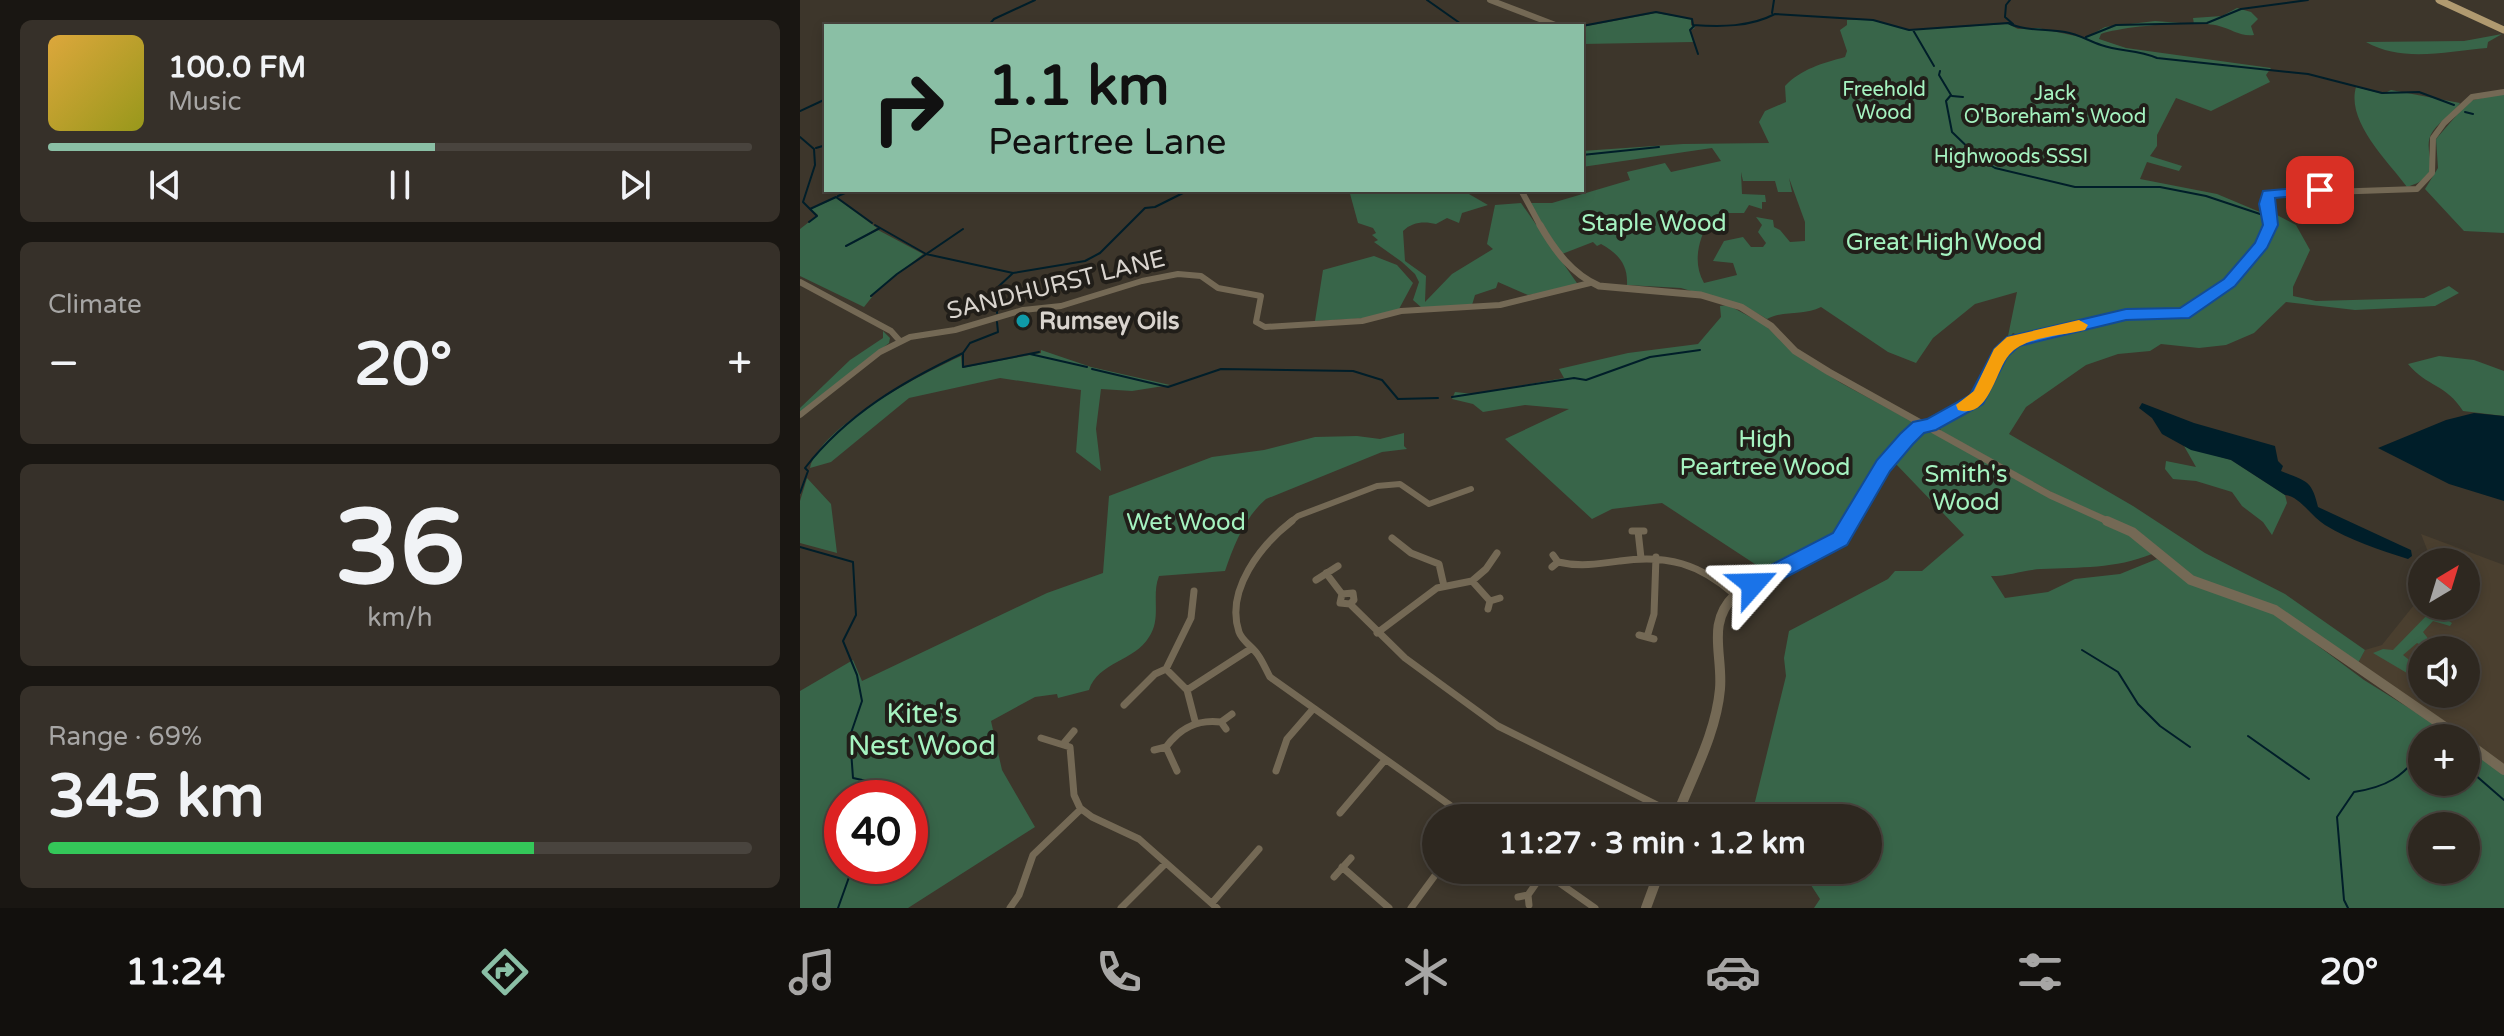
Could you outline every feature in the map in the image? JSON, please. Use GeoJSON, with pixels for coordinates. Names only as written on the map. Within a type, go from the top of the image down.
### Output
{"type":"FeatureCollection","features":[{"type":"Feature","properties":{"kind":"main road"},"geometry":{"type":"LineString","coordinates":[[2439,0],[2504,30]]}},
{"type":"Feature","properties":{"kind":"street"},"geometry":{"type":"LineString","coordinates":[[1490,0],[1553,24]]}},
{"type":"Feature","properties":{"kind":"street"},"geometry":{"type":"LineString","coordinates":[[1682,804],[1711,731],[1720,683],[1716,624],[1722,607],[1735,595],[1840,539],[1883,466],[1919,426],[1926,426],[1976,399],[2000,353],[2013,341],[2126,314],[2183,314],[2234,279],[2262,245],[2270,225],[2266,204],[2268,194],[2320,190],[2410,191],[2423,186],[2435,167],[2432,144],[2437,129],[2468,99],[2504,92]]}},
{"type":"Feature","properties":{"kind":"street"},"geometry":{"type":"LineString","coordinates":[[1522,192],[1559,253],[1590,283],[1701,295],[1741,307],[1771,326],[1795,351],[2050,495],[2132,532],[2191,580],[2275,610],[2441,724]]}},
{"type":"Feature","properties":{"kind":"street","name":"SANDHURST LANE"},"geometry":{"type":"LineString","coordinates":[[800,415],[899,340],[955,330],[1023,310],[1070,304],[1142,281],[1178,274],[1201,276],[1218,288],[1261,296],[1256,322],[1265,327],[1371,320],[1401,311],[1500,305],[1590,283]]}},
{"type":"Feature","properties":{"kind":"street"},"geometry":{"type":"LineString","coordinates":[[800,282],[891,331],[899,340]]}},
{"type":"Feature","properties":{"kind":"street"},"geometry":{"type":"LineString","coordinates":[[1448,804],[1270,677],[1236,625],[1235,604],[1245,575],[1288,523],[1309,511],[1353,499],[1377,486],[1400,484],[1429,504],[1464,498],[1471,489]]}},
{"type":"Feature","properties":{"kind":"street"},"geometry":{"type":"LineString","coordinates":[[1638,531],[1641,558]]}},
{"type":"Feature","properties":{"kind":"street"},"geometry":{"type":"LineString","coordinates":[[1387,550],[1394,541],[1439,564],[1444,586]]}},
{"type":"Feature","properties":{"kind":"street"},"geometry":{"type":"LineString","coordinates":[[1377,633],[1429,593],[1444,586],[1472,581],[1497,553]]}},
{"type":"Feature","properties":{"kind":"street"},"geometry":{"type":"LineString","coordinates":[[1483,557],[1492,561]]}},
{"type":"Feature","properties":{"kind":"street"},"geometry":{"type":"LineString","coordinates":[[1646,637],[1654,614],[1656,557]]}},
{"type":"Feature","properties":{"kind":"street"},"geometry":{"type":"LineString","coordinates":[[1554,561],[1586,566],[1641,558],[1674,558],[1701,567],[1735,595]]}},
{"type":"Feature","properties":{"kind":"street"},"geometry":{"type":"LineString","coordinates":[[1316,580],[1338,566]]}},
{"type":"Feature","properties":{"kind":"street"},"geometry":{"type":"LineString","coordinates":[[1326,573],[1342,594],[1340,603],[1350,604],[1377,633],[1434,681],[1498,726],[1653,804]]}},
{"type":"Feature","properties":{"kind":"street"},"geometry":{"type":"LineString","coordinates":[[1472,581],[1489,605],[1500,598]]}},
{"type":"Feature","properties":{"kind":"street"},"geometry":{"type":"LineString","coordinates":[[1124,705],[1136,686],[1166,669],[1184,635],[1194,605],[1194,591]]}},
{"type":"Feature","properties":{"kind":"street"},"geometry":{"type":"LineString","coordinates":[[1194,605],[1204,603]]}},
{"type":"Feature","properties":{"kind":"street"},"geometry":{"type":"LineString","coordinates":[[1187,690],[1252,648]]}},
{"type":"Feature","properties":{"kind":"street"},"geometry":{"type":"LineString","coordinates":[[1166,669],[1187,690],[1195,721]]}},
{"type":"Feature","properties":{"kind":"street"},"geometry":{"type":"LineString","coordinates":[[1276,771],[1287,739],[1313,709]]}},
{"type":"Feature","properties":{"kind":"street"},"geometry":{"type":"LineString","coordinates":[[1154,750],[1166,747],[1172,737],[1195,721],[1224,725],[1232,714]]}},
{"type":"Feature","properties":{"kind":"street"},"geometry":{"type":"LineString","coordinates":[[1064,743],[1074,731]]}},
{"type":"Feature","properties":{"kind":"street"},"geometry":{"type":"LineString","coordinates":[[1041,738],[1064,743],[1075,758],[1074,796],[1081,809],[1108,825],[1127,831],[1215,906],[1248,854],[1259,849]]}},
{"type":"Feature","properties":{"kind":"street"},"geometry":{"type":"LineString","coordinates":[[1166,747],[1177,771]]}},
{"type":"Feature","properties":{"kind":"street"},"geometry":{"type":"LineString","coordinates":[[2480,752],[2504,770]]}},
{"type":"Feature","properties":{"kind":"street"},"geometry":{"type":"LineString","coordinates":[[1340,813],[1385,760]]}},
{"type":"Feature","properties":{"kind":"street"},"geometry":{"type":"LineString","coordinates":[[1279,761],[1289,762]]}},
{"type":"Feature","properties":{"kind":"street"},"geometry":{"type":"LineString","coordinates":[[1340,798],[1348,804]]}},
{"type":"Feature","properties":{"kind":"street"},"geometry":{"type":"LineString","coordinates":[[1010,908],[1019,895],[1033,855],[1081,809]]}},
{"type":"Feature","properties":{"kind":"street"},"geometry":{"type":"LineString","coordinates":[[1334,877],[1351,858]]}},
{"type":"Feature","properties":{"kind":"street"},"geometry":{"type":"LineString","coordinates":[[1121,908],[1166,863]]}},
{"type":"Feature","properties":{"kind":"street"},"geometry":{"type":"LineString","coordinates":[[1342,867],[1389,908]]}},
{"type":"Feature","properties":{"kind":"street"},"geometry":{"type":"LineString","coordinates":[[1411,908],[1429,884]]}},
{"type":"Feature","properties":{"kind":"street"},"geometry":{"type":"LineString","coordinates":[[1529,905],[1523,896],[1532,884]]}},
{"type":"Feature","properties":{"kind":"street"},"geometry":{"type":"LineString","coordinates":[[1561,884],[1595,908]]}},
{"type":"Feature","properties":{"kind":"street"},"geometry":{"type":"LineString","coordinates":[[1646,908],[1655,884]]}},
{"type":"Feature","properties":{"kind":"shaded area"},"geometry":{"type":"Polygon","coordinates":[[[2421,534],[2458,548],[2426,548],[2421,534]]]}},
{"type":"Feature","properties":{"kind":"shaded area"},"geometry":{"type":"Polygon","coordinates":[[[2480,556],[2504,565],[2504,766],[2480,750],[2480,724],[2443,724],[2420,708],[2480,708],[2480,636],[2408,636],[2408,700],[2357,665],[2365,650],[2382,645],[2408,612],[2408,620],[2480,620],[2480,556]]]}},
{"type":"Feature","properties":{"kind":"green space"},"geometry":{"type":"Polygon","coordinates":[[[2237,8],[2251,12],[2258,19],[2251,26],[2254,35],[2209,24],[2194,24],[2193,18],[2222,16],[2237,8]]]}},
{"type":"Feature","properties":{"kind":"green space"},"geometry":{"type":"Polygon","coordinates":[[[1656,13],[1691,19],[1691,25],[1695,28],[1691,30],[1693,42],[1584,44],[1584,27],[1656,13]]]}},
{"type":"Feature","properties":{"kind":"green space","name":"Highwoods SSSI"},"geometry":{"type":"Polygon","coordinates":[[[1847,20],[1872,20],[1909,30],[2008,24],[2018,29],[2038,28],[2085,38],[2105,27],[2155,21],[2189,24],[2126,29],[2101,34],[2099,39],[2126,48],[2271,68],[2266,75],[2270,82],[2211,111],[2176,98],[2150,156],[2182,166],[2179,171],[2147,162],[2140,179],[2217,194],[2267,215],[2268,223],[2260,243],[2229,280],[2181,312],[2105,318],[2021,337],[2013,333],[2007,341],[2017,292],[1975,304],[1933,338],[1916,363],[1888,352],[1821,307],[1767,319],[1748,308],[1681,288],[1627,285],[1621,261],[1601,244],[1597,246],[1593,242],[1562,254],[1529,203],[1552,203],[1630,180],[1627,172],[1665,163],[1671,172],[1721,161],[1712,148],[1584,167],[1584,151],[1683,144],[1769,143],[1759,122],[1765,111],[1786,102],[1785,86],[1798,75],[1845,57],[1847,51],[1840,30],[1847,25],[1847,20]],[[1741,172],[1742,194],[1765,195],[1766,202],[1762,202],[1762,209],[1749,205],[1744,213],[1726,213],[1709,219],[1698,251],[1698,267],[1704,283],[1737,275],[1733,263],[1713,261],[1724,241],[1743,237],[1751,247],[1763,247],[1766,243],[1758,232],[1762,225],[1756,217],[1773,220],[1774,227],[1790,242],[1805,241],[1805,222],[1789,178],[1792,192],[1778,192],[1775,181],[1743,181],[1741,172]]]}},
{"type":"Feature","properties":{"kind":"green space"},"geometry":{"type":"Polygon","coordinates":[[[2502,34],[2488,42],[2487,48],[2425,54],[2395,52],[2366,42],[2464,41],[2502,34]]]}},
{"type":"Feature","properties":{"kind":"green space"},"geometry":{"type":"Polygon","coordinates":[[[2356,87],[2383,94],[2391,90],[2460,103],[2433,131],[2429,139],[2430,169],[2420,182],[2407,187],[2371,140],[2357,114],[2356,87]]]}},
{"type":"Feature","properties":{"kind":"green space"},"geometry":{"type":"Polygon","coordinates":[[[2504,93],[2504,233],[2464,231],[2425,189],[2438,168],[2436,139],[2469,101],[2504,93]]]}},
{"type":"Feature","properties":{"kind":"green space"},"geometry":{"type":"Polygon","coordinates":[[[1350,192],[1465,192],[1488,205],[1462,213],[1459,223],[1447,218],[1436,224],[1414,224],[1403,231],[1405,261],[1426,276],[1425,302],[1452,274],[1493,249],[1487,244],[1495,205],[1521,203],[1579,286],[1528,295],[1498,282],[1496,288],[1475,295],[1472,305],[1422,308],[1413,300],[1419,282],[1415,274],[1374,242],[1378,240],[1372,235],[1376,233],[1373,228],[1358,223],[1350,192]]]}},
{"type":"Feature","properties":{"kind":"green space"},"geometry":{"type":"Polygon","coordinates":[[[836,198],[877,228],[851,244],[878,230],[923,254],[870,296],[864,307],[800,276],[800,229],[818,215],[811,209],[836,198]]]}},
{"type":"Feature","properties":{"kind":"green space"},"geometry":{"type":"Polygon","coordinates":[[[2275,214],[2296,225],[2310,250],[2293,287],[2293,296],[2316,301],[2424,298],[2449,286],[2459,293],[2435,306],[2355,310],[2286,302],[2254,333],[2226,345],[2199,348],[2161,344],[2150,351],[2118,354],[2086,365],[2026,407],[2009,434],[2133,506],[2205,553],[2285,594],[2365,650],[2357,665],[2317,634],[2192,577],[2137,530],[2064,499],[1941,431],[1938,424],[1942,418],[1979,402],[1988,390],[2001,359],[2014,344],[2127,316],[2184,316],[2246,267],[2268,240],[2275,214]]]}},
{"type":"Feature","properties":{"kind":"green space"},"geometry":{"type":"Polygon","coordinates":[[[1374,256],[1397,265],[1413,283],[1399,309],[1370,318],[1315,321],[1323,270],[1374,256]]]}},
{"type":"Feature","properties":{"kind":"green space","name":"High Peartree Wood"},"geometry":{"type":"Polygon","coordinates":[[[1728,305],[1765,325],[1798,356],[1913,422],[1913,426],[1884,460],[1837,535],[1742,586],[1729,585],[1728,581],[1748,578],[1761,568],[1662,503],[1612,509],[1592,519],[1505,439],[1569,409],[1525,405],[1483,412],[1473,404],[1452,399],[1455,392],[1474,394],[1564,378],[1559,369],[1628,353],[1698,344],[1721,317],[1720,306],[1728,305]]]}},
{"type":"Feature","properties":{"kind":"green space"},"geometry":{"type":"Polygon","coordinates":[[[883,331],[890,338],[889,343],[800,413],[800,408],[850,360],[883,338],[883,331]]]}},
{"type":"Feature","properties":{"kind":"green space"},"geometry":{"type":"Polygon","coordinates":[[[1041,350],[1091,367],[1170,385],[1132,391],[1101,389],[1096,429],[1101,471],[1076,452],[1081,390],[1000,378],[909,398],[831,462],[810,468],[818,452],[852,419],[944,364],[961,356],[962,368],[1041,353],[1041,350]]]}},
{"type":"Feature","properties":{"kind":"green space"},"geometry":{"type":"Polygon","coordinates":[[[2439,356],[2474,360],[2504,371],[2504,416],[2463,411],[2450,396],[2408,364],[2439,356]]]}},
{"type":"Feature","properties":{"kind":"green space","name":"Smith's Wood"},"geometry":{"type":"Polygon","coordinates":[[[1923,431],[1933,433],[2117,528],[2142,543],[2152,554],[2111,565],[1991,576],[2005,598],[2048,592],[2075,579],[2120,574],[2157,559],[2190,584],[2274,613],[2364,680],[2435,724],[2408,724],[2408,796],[2480,796],[2480,755],[2504,774],[2504,908],[1814,908],[1820,899],[1810,884],[1882,884],[1882,804],[1754,804],[1786,676],[1784,658],[1789,631],[1888,579],[1895,571],[1922,571],[1964,535],[1895,463],[1911,438],[1923,431]]]}},
{"type":"Feature","properties":{"kind":"green space","name":"Kite's Nest Wood"},"geometry":{"type":"Polygon","coordinates":[[[1404,433],[1407,449],[1382,452],[1266,499],[1246,523],[1225,571],[1159,576],[1155,622],[1149,637],[1135,651],[1100,673],[1089,690],[1058,698],[1057,694],[1035,697],[991,721],[1002,770],[1035,827],[908,908],[800,908],[800,691],[853,660],[862,681],[1047,593],[1103,573],[1109,496],[1212,457],[1264,450],[1315,437],[1380,439],[1404,433]]]}},
{"type":"Feature","properties":{"kind":"green space"},"geometry":{"type":"Polygon","coordinates":[[[2184,446],[2231,460],[2285,495],[2287,503],[2272,535],[2232,492],[2196,481],[2173,479],[2165,469],[2166,461],[2196,467],[2184,446]]]}},
{"type":"Feature","properties":{"kind":"green space"},"geometry":{"type":"Polygon","coordinates":[[[807,478],[831,504],[837,553],[800,543],[800,501],[807,478]]]}},
{"type":"Feature","properties":{"kind":"green space"},"geometry":{"type":"Polygon","coordinates":[[[2422,620],[2447,620],[2452,623],[2450,626],[2433,621],[2423,632],[2426,636],[2408,636],[2408,651],[2403,655],[2408,659],[2408,674],[2373,653],[2383,649],[2393,650],[2422,620]]]}},
{"type":"Feature","properties":{"kind":"water"},"geometry":{"type":"Polygon","coordinates":[[[2142,403],[2194,423],[2275,446],[2278,461],[2283,466],[2281,471],[2307,483],[2318,507],[2408,549],[2408,559],[2325,525],[2295,499],[2231,460],[2191,450],[2162,434],[2152,418],[2139,408],[2142,403]]]}},
{"type":"Feature","properties":{"kind":"water"},"geometry":{"type":"Polygon","coordinates":[[[2474,413],[2504,416],[2504,501],[2449,484],[2378,448],[2446,420],[2474,413]]]}},
{"type":"Feature","properties":{"kind":"waterway"},"geometry":{"type":"LineString","coordinates":[[990,24],[994,19],[1035,0]]}},
{"type":"Feature","properties":{"kind":"waterway"},"geometry":{"type":"LineString","coordinates":[[1427,0],[1461,24]]}},
{"type":"Feature","properties":{"kind":"waterway"},"geometry":{"type":"LineString","coordinates":[[1772,13],[1774,0]]}},
{"type":"Feature","properties":{"kind":"waterway"},"geometry":{"type":"LineString","coordinates":[[2010,0],[2006,5],[2005,17],[2013,24]]}},
{"type":"Feature","properties":{"kind":"waterway"},"geometry":{"type":"LineString","coordinates":[[2086,37],[2116,25],[2207,23],[2241,9],[2308,0]]}},
{"type":"Feature","properties":{"kind":"waterway"},"geometry":{"type":"LineString","coordinates":[[1584,26],[1656,12],[1692,19],[1693,25],[1704,26],[1745,24],[1775,14],[1873,20],[1909,30],[2008,23],[2028,29],[2070,33],[2108,47],[2157,58],[2308,74],[2382,93],[2419,92],[2454,105]]}},
{"type":"Feature","properties":{"kind":"waterway"},"geometry":{"type":"LineString","coordinates":[[1694,26],[1690,30],[1698,54]]}},
{"type":"Feature","properties":{"kind":"waterway"},"geometry":{"type":"LineString","coordinates":[[1913,30],[1934,66]]}},
{"type":"Feature","properties":{"kind":"waterway"},"geometry":{"type":"LineString","coordinates":[[1940,71],[1939,75],[1951,95],[1946,101],[1952,132],[1980,159],[1995,168],[2075,187],[2160,187],[2206,196],[2263,215]]}},
{"type":"Feature","properties":{"kind":"waterway"},"geometry":{"type":"LineString","coordinates":[[1952,96],[1963,97]]}},
{"type":"Feature","properties":{"kind":"waterway"},"geometry":{"type":"LineString","coordinates":[[800,111],[824,100]]}},
{"type":"Feature","properties":{"kind":"waterway"},"geometry":{"type":"LineString","coordinates":[[2465,112],[2473,114]]}},
{"type":"Feature","properties":{"kind":"waterway"},"geometry":{"type":"LineString","coordinates":[[800,137],[814,149],[815,165],[803,202],[810,209]]}},
{"type":"Feature","properties":{"kind":"waterway"},"geometry":{"type":"LineString","coordinates":[[816,148],[824,146]]}},
{"type":"Feature","properties":{"kind":"waterway"},"geometry":{"type":"LineString","coordinates":[[1584,155],[1659,147]]}},
{"type":"Feature","properties":{"kind":"waterway"},"geometry":{"type":"LineString","coordinates":[[838,196],[847,192]]}},
{"type":"Feature","properties":{"kind":"waterway"},"geometry":{"type":"LineString","coordinates":[[1013,273],[1085,261],[1100,253],[1145,208],[1155,207],[1185,192]]}},
{"type":"Feature","properties":{"kind":"waterway"},"geometry":{"type":"LineString","coordinates":[[810,209],[836,197],[872,223]]}},
{"type":"Feature","properties":{"kind":"waterway"},"geometry":{"type":"LineString","coordinates":[[809,222],[817,216],[810,209]]}},
{"type":"Feature","properties":{"kind":"waterway"},"geometry":{"type":"LineString","coordinates":[[875,225],[926,254]]}},
{"type":"Feature","properties":{"kind":"waterway"},"geometry":{"type":"LineString","coordinates":[[846,246],[880,228]]}},
{"type":"Feature","properties":{"kind":"waterway"},"geometry":{"type":"LineString","coordinates":[[926,254],[963,229]]}},
{"type":"Feature","properties":{"kind":"waterway"},"geometry":{"type":"LineString","coordinates":[[871,296],[926,254]]}},
{"type":"Feature","properties":{"kind":"waterway"},"geometry":{"type":"LineString","coordinates":[[926,254],[1013,273]]}},
{"type":"Feature","properties":{"kind":"waterway"},"geometry":{"type":"LineString","coordinates":[[997,313],[998,287],[1013,273]]}},
{"type":"Feature","properties":{"kind":"waterway"},"geometry":{"type":"LineString","coordinates":[[963,353],[970,343],[998,332],[997,322]]}},
{"type":"Feature","properties":{"kind":"waterway"},"geometry":{"type":"LineString","coordinates":[[1452,397],[1574,378],[1586,380],[1650,357],[1700,350]]}},
{"type":"Feature","properties":{"kind":"waterway"},"geometry":{"type":"LineString","coordinates":[[963,353],[963,367],[1039,352]]}},
{"type":"Feature","properties":{"kind":"waterway"},"geometry":{"type":"LineString","coordinates":[[800,493],[808,471],[805,468],[839,431],[897,388],[963,353]]}},
{"type":"Feature","properties":{"kind":"waterway"},"geometry":{"type":"LineString","coordinates":[[1030,354],[1087,367]]}},
{"type":"Feature","properties":{"kind":"waterway"},"geometry":{"type":"LineString","coordinates":[[1092,369],[1168,387],[1221,369],[1353,371],[1382,380],[1398,399],[1438,398]]}},
{"type":"Feature","properties":{"kind":"waterway"},"geometry":{"type":"LineString","coordinates":[[800,547],[853,562],[856,615],[843,641],[857,675],[862,701],[850,736],[853,778],[862,780]]}},
{"type":"Feature","properties":{"kind":"waterway"},"geometry":{"type":"LineString","coordinates":[[2082,650],[2118,672],[2138,704],[2160,726],[2190,747]]}},
{"type":"Feature","properties":{"kind":"waterway"},"geometry":{"type":"LineString","coordinates":[[2248,736],[2309,779]]}},
{"type":"Feature","properties":{"kind":"waterway"},"geometry":{"type":"LineString","coordinates":[[2348,908],[2344,900],[2337,817],[2354,792],[2376,787],[2408,767]]}},
{"type":"Feature","properties":{"kind":"waterway"},"geometry":{"type":"LineString","coordinates":[[2480,779],[2504,800]]}},
{"type":"Feature","properties":{"kind":"waterway"},"geometry":{"type":"LineString","coordinates":[[838,908],[847,884]]}},
{"type":"Feature","properties":{"kind":"slow traffic"},"geometry":{"type":"LineString","coordinates":[[1964,405],[1980,395],[2007,345],[2079,325]]}},
{"type":"Feature","properties":{"kind":"place","name":"Rumsey Oils"},"geometry":{"type":"Point","coordinates":[1023,321]}},
{"type":"Feature","properties":{"kind":"route"},"geometry":{"type":"LineString","coordinates":[[1753,584],[1840,539],[1883,466],[1906,439],[1919,426],[1930,425],[1976,399],[2007,345],[2126,314],[2183,314],[2200,304],[2213,291],[2230,283],[2262,245],[2270,225],[2266,204],[2268,194],[2320,190]]}},
{"type":"Feature","properties":{"kind":"park label","name":"Freehold Wood"},"geometry":{"type":"Point","coordinates":[1884,102]}},
{"type":"Feature","properties":{"kind":"park label","name":"Jack O'Boreham's Wood"},"geometry":{"type":"Point","coordinates":[2055,106]}},
{"type":"Feature","properties":{"kind":"park label","name":"Staple Wood"},"geometry":{"type":"Point","coordinates":[1654,223]}},
{"type":"Feature","properties":{"kind":"park label","name":"Great High Wood"},"geometry":{"type":"Point","coordinates":[1944,242]}},
{"type":"Feature","properties":{"kind":"park label","name":"Wet Wood"},"geometry":{"type":"Point","coordinates":[1186,522]}}]}
